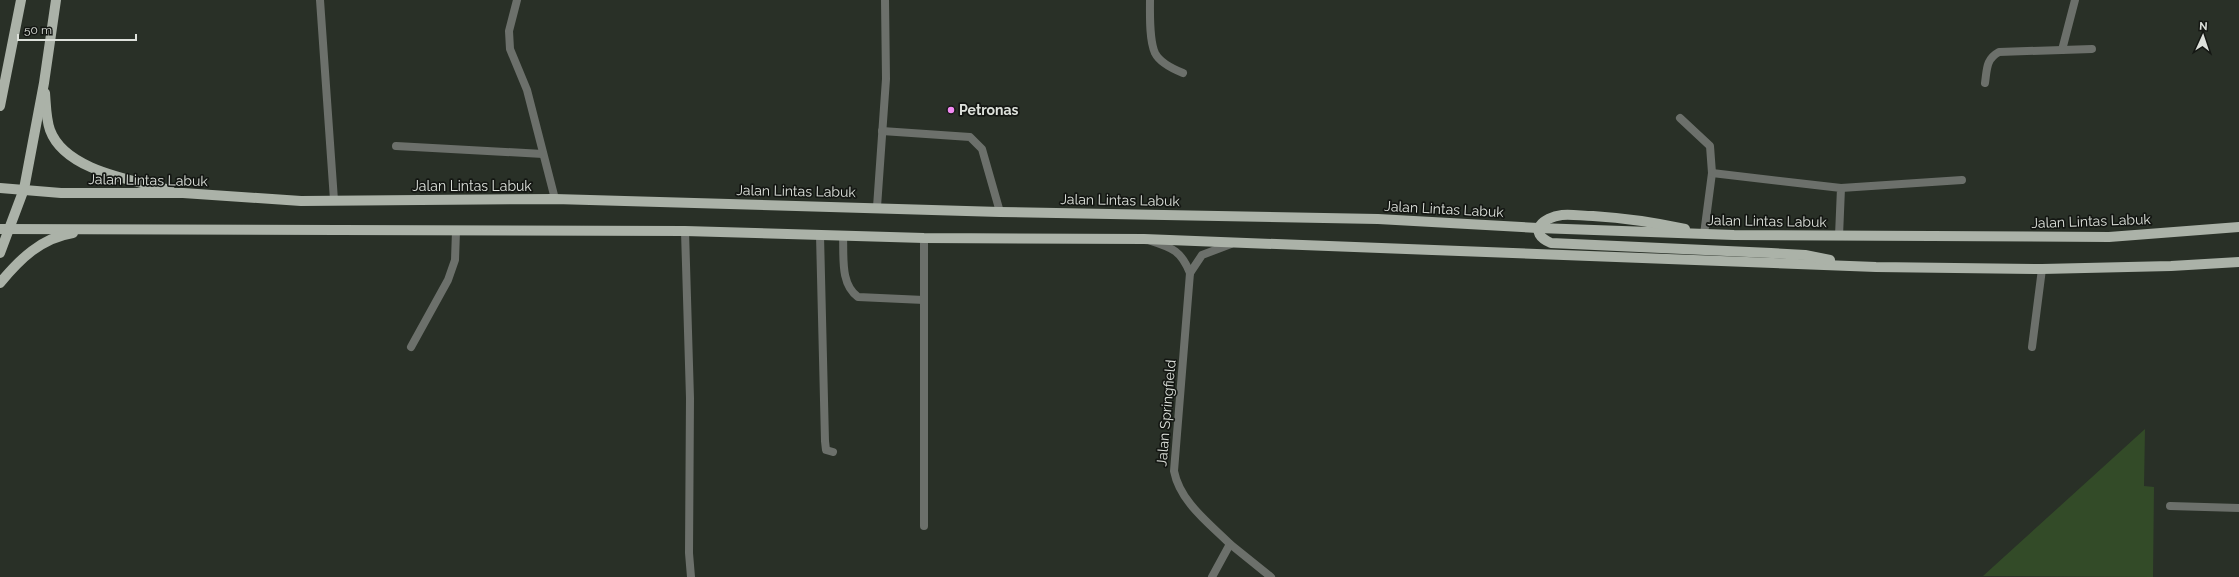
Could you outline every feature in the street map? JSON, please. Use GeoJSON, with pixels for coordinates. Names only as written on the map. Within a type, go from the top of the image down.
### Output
{"type":"FeatureCollection","features":[{"type":"Feature","properties":{"kind":"main road"},"geometry":{"type":"LineString","coordinates":[[0,105],[21,0]]}},
{"type":"Feature","properties":{"kind":"main road"},"geometry":{"type":"LineString","coordinates":[[0,253],[5,229],[24,190],[44,83],[56,0]]}},
{"type":"Feature","properties":{"kind":"main road"},"geometry":{"type":"LineString","coordinates":[[44,83],[50,130],[57,142],[68,154],[81,163],[98,170],[183,193]]}},
{"type":"Feature","properties":{"kind":"main road","name":"Jalan Lintas Labuk"},"geometry":{"type":"LineString","coordinates":[[0,188],[61,193],[183,193],[300,201],[555,199],[876,207],[1000,212],[1378,219],[1538,228],[1704,234],[2110,237],[2239,227]]}},
{"type":"Feature","properties":{"kind":"main road"},"geometry":{"type":"LineString","coordinates":[[1704,234],[1636,218],[1562,215],[1548,217],[1538,228],[1539,234],[1543,239],[1551,242],[1805,255],[1876,267]]}},
{"type":"Feature","properties":{"kind":"main road"},"geometry":{"type":"LineString","coordinates":[[5,229],[685,232],[924,238],[1144,239],[1876,267],[2042,269],[2171,266],[2239,262]]}},
{"type":"Feature","properties":{"kind":"main road"},"geometry":{"type":"LineString","coordinates":[[0,284],[26,254],[43,243],[68,234],[99,229]]}},
{"type":"Feature","properties":{"kind":"street"},"geometry":{"type":"LineString","coordinates":[[320,0],[334,200]]}},
{"type":"Feature","properties":{"kind":"street"},"geometry":{"type":"LineString","coordinates":[[517,0],[510,31],[510,50],[527,90],[555,199]]}},
{"type":"Feature","properties":{"kind":"street"},"geometry":{"type":"LineString","coordinates":[[876,207],[886,79],[885,0]]}},
{"type":"Feature","properties":{"kind":"street"},"geometry":{"type":"LineString","coordinates":[[1150,0],[1150,25],[1155,53],[1169,67],[1183,73]]}},
{"type":"Feature","properties":{"kind":"street"},"geometry":{"type":"LineString","coordinates":[[2062,50],[2074,0]]}},
{"type":"Feature","properties":{"kind":"street"},"geometry":{"type":"LineString","coordinates":[[1985,83],[1988,61],[1992,55],[1999,52],[2092,49]]}},
{"type":"Feature","properties":{"kind":"street"},"geometry":{"type":"LineString","coordinates":[[1680,118],[1710,146],[1712,173],[1704,234]]}},
{"type":"Feature","properties":{"kind":"street"},"geometry":{"type":"LineString","coordinates":[[882,131],[970,137],[982,149],[1000,212]]}},
{"type":"Feature","properties":{"kind":"street"},"geometry":{"type":"LineString","coordinates":[[396,146],[544,154]]}},
{"type":"Feature","properties":{"kind":"street"},"geometry":{"type":"LineString","coordinates":[[1712,173],[1841,188],[1962,180]]}},
{"type":"Feature","properties":{"kind":"street"},"geometry":{"type":"LineString","coordinates":[[1839,236],[1841,188]]}},
{"type":"Feature","properties":{"kind":"street"},"geometry":{"type":"LineString","coordinates":[[411,347],[453,267],[455,260],[456,230]]}},
{"type":"Feature","properties":{"kind":"street"},"geometry":{"type":"LineString","coordinates":[[685,232],[690,398],[689,553],[691,577]]}},
{"type":"Feature","properties":{"kind":"street"},"geometry":{"type":"LineString","coordinates":[[820,235],[825,441],[826,450],[833,452]]}},
{"type":"Feature","properties":{"kind":"street"},"geometry":{"type":"LineString","coordinates":[[843,236],[846,282],[850,292],[858,297],[924,300]]}},
{"type":"Feature","properties":{"kind":"street"},"geometry":{"type":"LineString","coordinates":[[924,238],[924,526]]}},
{"type":"Feature","properties":{"kind":"street"},"geometry":{"type":"LineString","coordinates":[[1144,239],[1172,248],[1185,260],[1190,273]]}},
{"type":"Feature","properties":{"kind":"street","name":"Jalan Springfield"},"geometry":{"type":"LineString","coordinates":[[1237,242],[1202,255],[1190,273],[1174,471],[1176,482],[1189,502],[1230,544],[1271,577]]}},
{"type":"Feature","properties":{"kind":"street"},"geometry":{"type":"LineString","coordinates":[[2032,348],[2042,269]]}},
{"type":"Feature","properties":{"kind":"street"},"geometry":{"type":"LineString","coordinates":[[2170,506],[2239,508]]}},
{"type":"Feature","properties":{"kind":"street"},"geometry":{"type":"LineString","coordinates":[[1212,577],[1230,544]]}},
{"type":"Feature","properties":{"kind":"green space"},"geometry":{"type":"Polygon","coordinates":[[[2145,429],[2144,486],[2154,487],[2153,577],[1983,576],[2145,429]]]}},
{"type":"Feature","properties":{"kind":"place","name":"Petronas"},"geometry":{"type":"Point","coordinates":[951,110]}}]}
